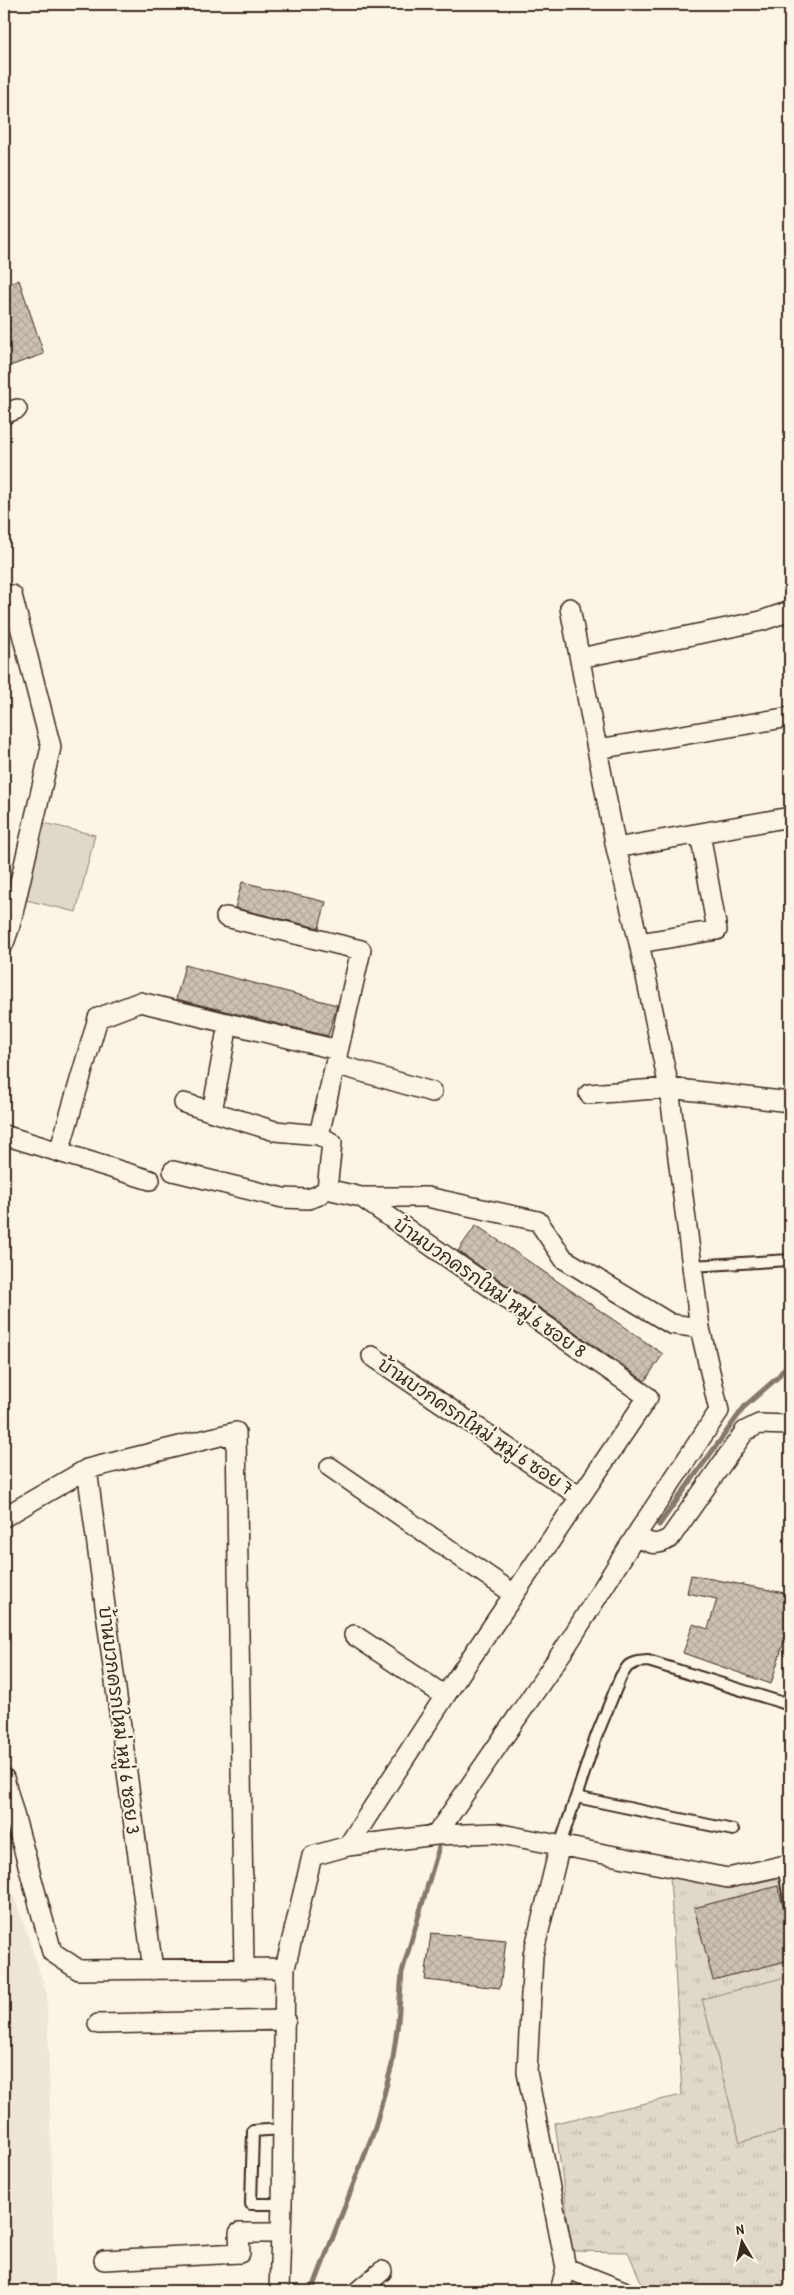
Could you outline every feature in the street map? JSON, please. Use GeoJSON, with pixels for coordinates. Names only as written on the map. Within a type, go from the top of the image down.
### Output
{"type":"FeatureCollection","features":[{"type":"Feature","properties":{"kind":"street"},"geometry":{"type":"LineString","coordinates":[[4,596],[12,595],[51,747],[10,926],[4,943]]}},
{"type":"Feature","properties":{"kind":"street"},"geometry":{"type":"LineString","coordinates":[[436,1835],[567,1645],[636,1535],[719,1411],[700,1328],[669,1088],[639,943],[616,848],[570,608]]}},
{"type":"Feature","properties":{"kind":"street"},"geometry":{"type":"LineString","coordinates":[[580,658],[761,621],[790,611]]}},
{"type":"Feature","properties":{"kind":"street"},"geometry":{"type":"LineString","coordinates":[[598,750],[790,717]]}},
{"type":"Feature","properties":{"kind":"street"},"geometry":{"type":"LineString","coordinates":[[616,848],[790,817]]}},
{"type":"Feature","properties":{"kind":"street"},"geometry":{"type":"LineString","coordinates":[[639,943],[717,930],[700,833]]}},
{"type":"Feature","properties":{"kind":"street"},"geometry":{"type":"LineString","coordinates":[[226,917],[361,950],[318,1135]]}},
{"type":"Feature","properties":{"kind":"street"},"geometry":{"type":"LineString","coordinates":[[59,1152],[98,1018],[140,1002],[228,1024],[336,1057],[432,1092]]}},
{"type":"Feature","properties":{"kind":"street"},"geometry":{"type":"LineString","coordinates":[[212,1112],[228,1024]]}},
{"type":"Feature","properties":{"kind":"street"},"geometry":{"type":"LineString","coordinates":[[589,1094],[669,1088],[790,1102]]}},
{"type":"Feature","properties":{"kind":"street"},"geometry":{"type":"LineString","coordinates":[[173,1171],[283,1198],[308,1199],[317,1196],[327,1189],[332,1143],[318,1135],[275,1131],[184,1104]]}},
{"type":"Feature","properties":{"kind":"street"},"geometry":{"type":"LineString","coordinates":[[4,1135],[150,1180]]}},
{"type":"Feature","properties":{"kind":"street","name":"บ้านบวกครกใหม่ หมู่ 6 ซอย 8"},"geometry":{"type":"LineString","coordinates":[[327,1189],[361,1197],[648,1397],[579,1496]]}},
{"type":"Feature","properties":{"kind":"street"},"geometry":{"type":"LineString","coordinates":[[361,1197],[427,1197],[538,1221],[564,1259],[671,1324],[700,1328]]}},
{"type":"Feature","properties":{"kind":"street","name":"บ้านบวกครกใหม่ หมู่ 6 ซอย 7"},"geometry":{"type":"LineString","coordinates":[[372,1356],[579,1496]]}},
{"type":"Feature","properties":{"kind":"street"},"geometry":{"type":"LineString","coordinates":[[636,1535],[649,1544],[662,1543],[670,1538],[745,1431],[759,1424],[790,1425]]}},
{"type":"Feature","properties":{"kind":"street"},"geometry":{"type":"LineString","coordinates":[[4,1517],[88,1469],[236,1432],[244,1969]]}},
{"type":"Feature","properties":{"kind":"street"},"geometry":{"type":"LineString","coordinates":[[330,1467],[514,1594]]}},
{"type":"Feature","properties":{"kind":"street","name":"บ้านบวกครกใหม่ หมู่ 6 ซอย 3"},"geometry":{"type":"LineString","coordinates":[[88,1469],[153,1970]]}},
{"type":"Feature","properties":{"kind":"street"},"geometry":{"type":"LineString","coordinates":[[348,1846],[445,1696],[579,1496]]}},
{"type":"Feature","properties":{"kind":"street"},"geometry":{"type":"LineString","coordinates":[[354,1635],[445,1696]]}},
{"type":"Feature","properties":{"kind":"street"},"geometry":{"type":"LineString","coordinates":[[4,1778],[52,1952],[79,1970],[285,1968]]}},
{"type":"Feature","properties":{"kind":"street"},"geometry":{"type":"LineString","coordinates":[[279,2291],[286,2020],[285,1968],[312,1856],[348,1846],[436,1835],[496,1833],[728,1878],[787,1865]]}},
{"type":"Feature","properties":{"kind":"street"},"geometry":{"type":"LineString","coordinates":[[560,1845],[532,1956],[528,2072],[566,2268],[560,2291]]}},
{"type":"Feature","properties":{"kind":"street"},"geometry":{"type":"LineString","coordinates":[[98,2024],[286,2020]]}},
{"type":"Feature","properties":{"kind":"street"},"geometry":{"type":"LineString","coordinates":[[104,2260],[240,2253],[239,2233],[281,2232]]}},
{"type":"Feature","properties":{"kind":"street"},"geometry":{"type":"LineString","coordinates":[[566,2268],[624,2291]]}},
{"type":"Feature","properties":{"kind":"street"},"geometry":{"type":"LineString","coordinates":[[358,2291],[382,2271]]}},
{"type":"Feature","properties":{"kind":"lane"},"geometry":{"type":"LineString","coordinates":[[692,1266],[790,1260]]}},
{"type":"Feature","properties":{"kind":"lane"},"geometry":{"type":"LineString","coordinates":[[560,1845],[596,1737],[621,1676],[628,1666],[648,1660],[790,1705]]}},
{"type":"Feature","properties":{"kind":"lane"},"geometry":{"type":"LineString","coordinates":[[576,1797],[733,1830]]}},
{"type":"Feature","properties":{"kind":"lane"},"geometry":{"type":"LineString","coordinates":[[787,1865],[790,1904]]}},
{"type":"Feature","properties":{"kind":"lane"},"geometry":{"type":"LineString","coordinates":[[282,2130],[253,2131],[251,2204],[282,2204]]}},
{"type":"Feature","properties":{"kind":"shaded area"},"geometry":{"type":"Polygon","coordinates":[[[4,1866],[47,1994],[55,2291],[4,2291],[4,1866]]]}},
{"type":"Feature","properties":{"kind":"green space"},"geometry":{"type":"Polygon","coordinates":[[[44,823],[95,835],[76,912],[26,900],[44,823]]]}},
{"type":"Feature","properties":{"kind":"green space"},"geometry":{"type":"Polygon","coordinates":[[[670,1875],[750,1884],[790,1876],[790,2291],[645,2291],[628,2252],[572,2251],[555,2123],[682,2095],[670,1875]]]}},
{"type":"Feature","properties":{"kind":"green space"},"geometry":{"type":"Polygon","coordinates":[[[790,1976],[790,2129],[740,2142],[702,1999],[790,1976]]]}},
{"type":"Feature","properties":{"kind":"building"},"geometry":{"type":"Polygon","coordinates":[[[19,280],[44,354],[4,368],[4,286],[19,280]]]}},
{"type":"Feature","properties":{"kind":"building"},"geometry":{"type":"Polygon","coordinates":[[[242,882],[326,902],[319,928],[235,908],[242,882]]]}},
{"type":"Feature","properties":{"kind":"building"},"geometry":{"type":"Polygon","coordinates":[[[185,965],[337,1005],[328,1036],[176,999],[185,965]]]}},
{"type":"Feature","properties":{"kind":"building"},"geometry":{"type":"Polygon","coordinates":[[[476,1225],[663,1354],[645,1381],[458,1251],[476,1225]]]}},
{"type":"Feature","properties":{"kind":"building"},"geometry":{"type":"Polygon","coordinates":[[[691,1575],[790,1594],[790,1621],[771,1684],[683,1653],[693,1624],[708,1629],[717,1599],[687,1593],[691,1575]]]}},
{"type":"Feature","properties":{"kind":"building"},"geometry":{"type":"Polygon","coordinates":[[[778,1886],[790,1935],[790,1960],[713,1980],[694,1908],[778,1886]]]}},
{"type":"Feature","properties":{"kind":"building"},"geometry":{"type":"Polygon","coordinates":[[[431,1933],[506,1940],[500,1988],[425,1980],[431,1933]]]}},
{"type":"Feature","properties":{"kind":"waterway"},"geometry":{"type":"LineString","coordinates":[[659,1525],[745,1406],[777,1378],[790,1361]]}},
{"type":"Feature","properties":{"kind":"waterway"},"geometry":{"type":"LineString","coordinates":[[312,2291],[374,2131],[392,2065],[402,1972],[439,1847]]}}]}
